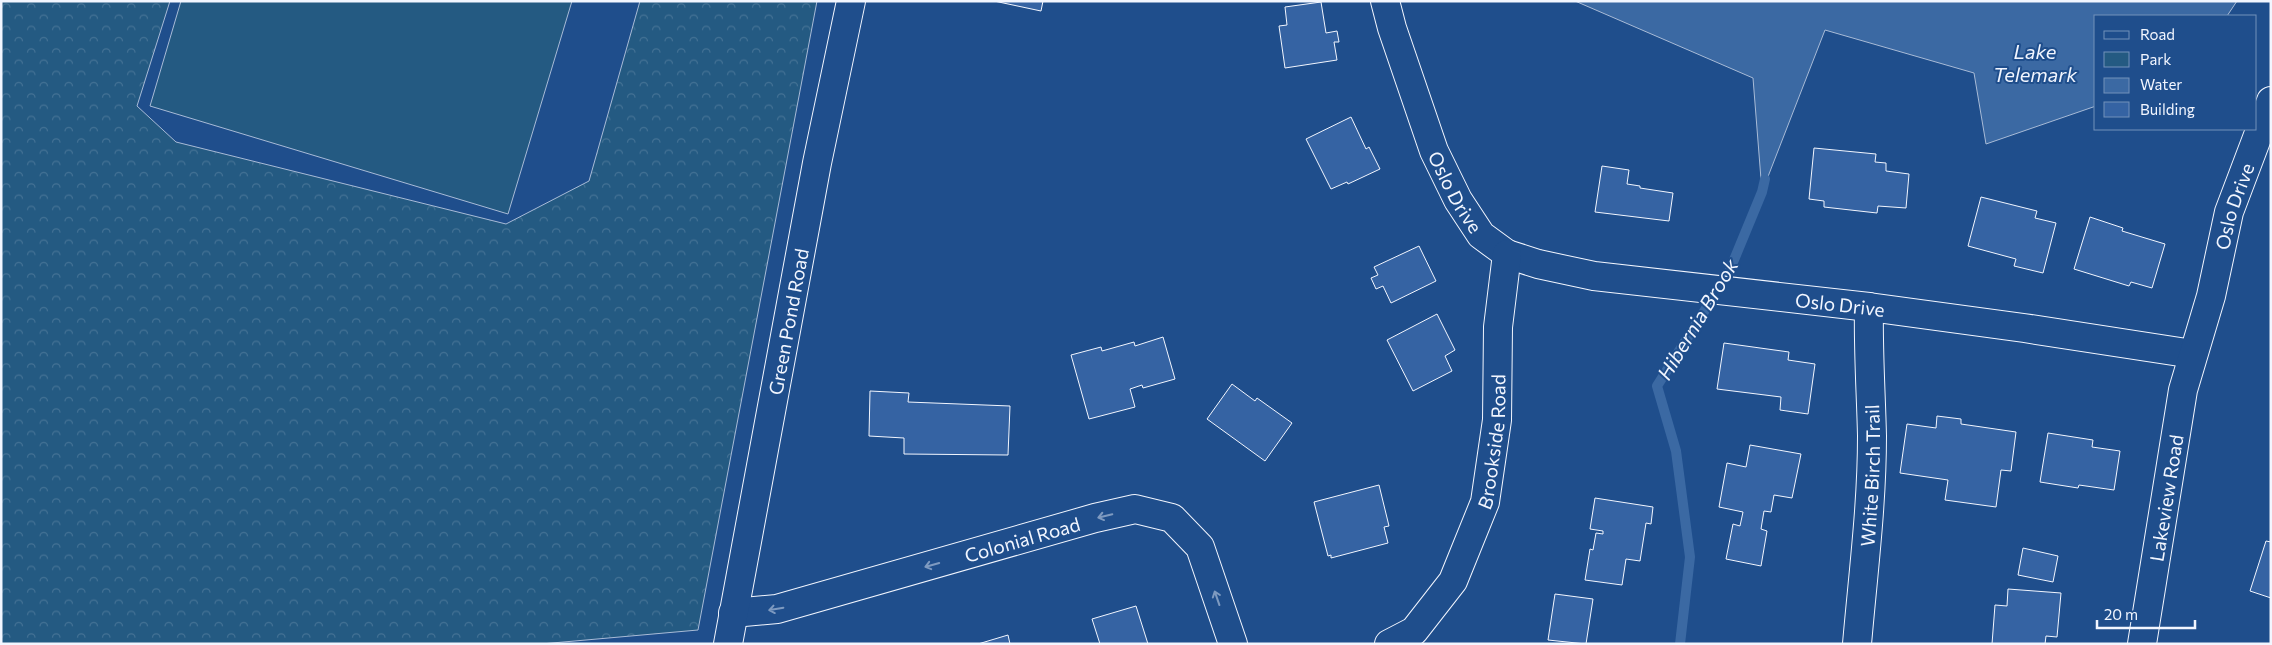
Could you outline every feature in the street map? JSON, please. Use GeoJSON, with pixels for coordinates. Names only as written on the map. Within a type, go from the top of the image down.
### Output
{"type":"FeatureCollection","features":[{"type":"Feature","properties":{"kind":"street","name":"Green Pond Road"},"geometry":{"type":"LineString","coordinates":[[728,644],[817,163],[851,1]]}},
{"type":"Feature","properties":{"kind":"street","name":"Oslo Drive"},"geometry":{"type":"LineString","coordinates":[[1385,1],[1392,28],[1434,151],[1458,200],[1481,235],[1507,254],[1538,264],[1594,276],[1869,307],[2193,354],[2211,296],[2230,212],[2271,101]]}},
{"type":"Feature","properties":{"kind":"street","name":"Brookside Road"},"geometry":{"type":"LineString","coordinates":[[1388,644],[1414,631],[1453,581],[1485,502],[1498,420],[1498,327],[1507,254]]}},
{"type":"Feature","properties":{"kind":"street","name":"White Birch Trail"},"geometry":{"type":"LineString","coordinates":[[1857,644],[1870,506],[1872,436],[1868,351],[1869,307]]}},
{"type":"Feature","properties":{"kind":"street","name":"Lakeview Road"},"geometry":{"type":"LineString","coordinates":[[2142,644],[2183,390],[2193,354]]}},
{"type":"Feature","properties":{"kind":"street","name":"Colonial Road"},"geometry":{"type":"LineString","coordinates":[[733,613],[777,609],[1095,518],[1134,509],[1172,518],[1200,548],[1233,644]]}},
{"type":"Feature","properties":{"kind":"green space"},"geometry":{"type":"Polygon","coordinates":[[[1,1],[170,1],[137,106],[176,142],[506,224],[589,181],[640,1],[817,1],[698,630],[541,644],[1,644],[1,1]]]}},
{"type":"Feature","properties":{"kind":"green space"},"geometry":{"type":"Polygon","coordinates":[[[181,1],[572,1],[508,214],[150,106],[181,1]]]}},
{"type":"Feature","properties":{"kind":"water","name":"Lake Telemark"},"geometry":{"type":"Polygon","coordinates":[[[1575,1],[2237,1],[2228,15],[2094,15],[2094,107],[1986,144],[1974,73],[1825,30],[1762,192],[1753,78],[1575,1]]]}},
{"type":"Feature","properties":{"kind":"building"},"geometry":{"type":"Polygon","coordinates":[[[994,1],[1043,1],[1041,11],[994,1]]]}},
{"type":"Feature","properties":{"kind":"building"},"geometry":{"type":"Polygon","coordinates":[[[1321,2],[1326,33],[1337,31],[1339,42],[1334,42],[1337,60],[1285,68],[1279,26],[1287,25],[1285,7],[1321,2]]]}},
{"type":"Feature","properties":{"kind":"building"},"geometry":{"type":"Polygon","coordinates":[[[1351,117],[1366,149],[1369,147],[1380,169],[1348,184],[1347,182],[1331,189],[1306,139],[1351,117]]]}},
{"type":"Feature","properties":{"kind":"building"},"geometry":{"type":"Polygon","coordinates":[[[1814,148],[1876,154],[1875,162],[1886,163],[1886,171],[1909,174],[1906,208],[1878,206],[1877,213],[1824,207],[1824,201],[1809,199],[1814,148]]]}},
{"type":"Feature","properties":{"kind":"building"},"geometry":{"type":"Polygon","coordinates":[[[1602,166],[1629,170],[1627,184],[1673,193],[1669,221],[1595,212],[1602,166]]]}},
{"type":"Feature","properties":{"kind":"building"},"geometry":{"type":"Polygon","coordinates":[[[1981,197],[2037,211],[2035,218],[2056,223],[2043,273],[2014,266],[2016,259],[1968,246],[1981,197]]]}},
{"type":"Feature","properties":{"kind":"building"},"geometry":{"type":"Polygon","coordinates":[[[2090,217],[2123,228],[2122,231],[2165,244],[2152,288],[2131,282],[2129,286],[2074,269],[2090,217]]]}},
{"type":"Feature","properties":{"kind":"building"},"geometry":{"type":"Polygon","coordinates":[[[1419,246],[1436,281],[1391,303],[1383,286],[1376,289],[1371,278],[1378,275],[1374,267],[1419,246]]]}},
{"type":"Feature","properties":{"kind":"building"},"geometry":{"type":"Polygon","coordinates":[[[1437,314],[1455,350],[1445,356],[1452,371],[1413,391],[1387,340],[1437,314]]]}},
{"type":"Feature","properties":{"kind":"building"},"geometry":{"type":"Polygon","coordinates":[[[1163,337],[1175,379],[1143,388],[1142,385],[1130,389],[1135,407],[1089,419],[1071,355],[1101,347],[1102,351],[1134,342],[1135,346],[1163,337]]]}},
{"type":"Feature","properties":{"kind":"building"},"geometry":{"type":"Polygon","coordinates":[[[1724,343],[1789,352],[1788,360],[1815,364],[1808,414],[1780,410],[1781,397],[1717,389],[1724,343]]]}},
{"type":"Feature","properties":{"kind":"building"},"geometry":{"type":"Polygon","coordinates":[[[1232,384],[1255,401],[1257,398],[1292,423],[1265,461],[1207,419],[1232,384]]]}},
{"type":"Feature","properties":{"kind":"building"},"geometry":{"type":"Polygon","coordinates":[[[870,391],[909,393],[908,402],[1010,406],[1008,455],[904,454],[904,438],[869,436],[870,391]]]}},
{"type":"Feature","properties":{"kind":"building"},"geometry":{"type":"Polygon","coordinates":[[[1937,416],[1961,419],[1961,424],[2016,432],[2011,471],[2001,470],[1996,507],[1945,500],[1948,480],[1900,473],[1907,424],[1936,428],[1937,416]]]}},
{"type":"Feature","properties":{"kind":"building"},"geometry":{"type":"Polygon","coordinates":[[[2048,433],[2093,440],[2092,447],[2120,451],[2114,490],[2079,485],[2078,488],[2040,482],[2048,433]]]}},
{"type":"Feature","properties":{"kind":"building"},"geometry":{"type":"Polygon","coordinates":[[[1750,445],[1801,454],[1792,498],[1774,495],[1771,512],[1764,511],[1761,529],[1767,531],[1761,566],[1726,559],[1733,524],[1740,526],[1743,512],[1719,507],[1727,463],[1746,467],[1750,445]]]}},
{"type":"Feature","properties":{"kind":"building"},"geometry":{"type":"Polygon","coordinates":[[[1379,485],[1389,526],[1384,527],[1388,543],[1331,558],[1331,555],[1328,556],[1314,502],[1379,485]]]}},
{"type":"Feature","properties":{"kind":"building"},"geometry":{"type":"Polygon","coordinates":[[[1595,498],[1653,507],[1651,524],[1646,523],[1640,561],[1626,559],[1622,585],[1585,580],[1590,549],[1593,550],[1596,533],[1603,534],[1603,531],[1590,529],[1595,498]]]}},
{"type":"Feature","properties":{"kind":"building"},"geometry":{"type":"Polygon","coordinates":[[[2266,541],[2271,542],[2271,598],[2250,591],[2266,541]]]}},
{"type":"Feature","properties":{"kind":"building"},"geometry":{"type":"Polygon","coordinates":[[[2023,548],[2058,556],[2053,582],[2018,575],[2023,548]]]}},
{"type":"Feature","properties":{"kind":"building"},"geometry":{"type":"Polygon","coordinates":[[[2008,589],[2061,593],[2057,637],[2046,636],[2045,644],[1992,644],[1995,605],[2007,606],[2008,589]]]}},
{"type":"Feature","properties":{"kind":"building"},"geometry":{"type":"Polygon","coordinates":[[[1555,594],[1593,599],[1586,644],[1548,640],[1555,594]]]}},
{"type":"Feature","properties":{"kind":"building"},"geometry":{"type":"Polygon","coordinates":[[[1136,606],[1148,644],[1100,644],[1092,619],[1136,606]]]}},
{"type":"Feature","properties":{"kind":"building"},"geometry":{"type":"Polygon","coordinates":[[[1008,635],[1010,644],[978,644],[1008,635]]]}},
{"type":"Feature","properties":{"kind":"waterway","name":"Hibernia Brook"},"geometry":{"type":"LineString","coordinates":[[1680,644],[1690,557],[1676,451],[1657,386],[1729,272],[1762,192],[1765,179]]}}]}
